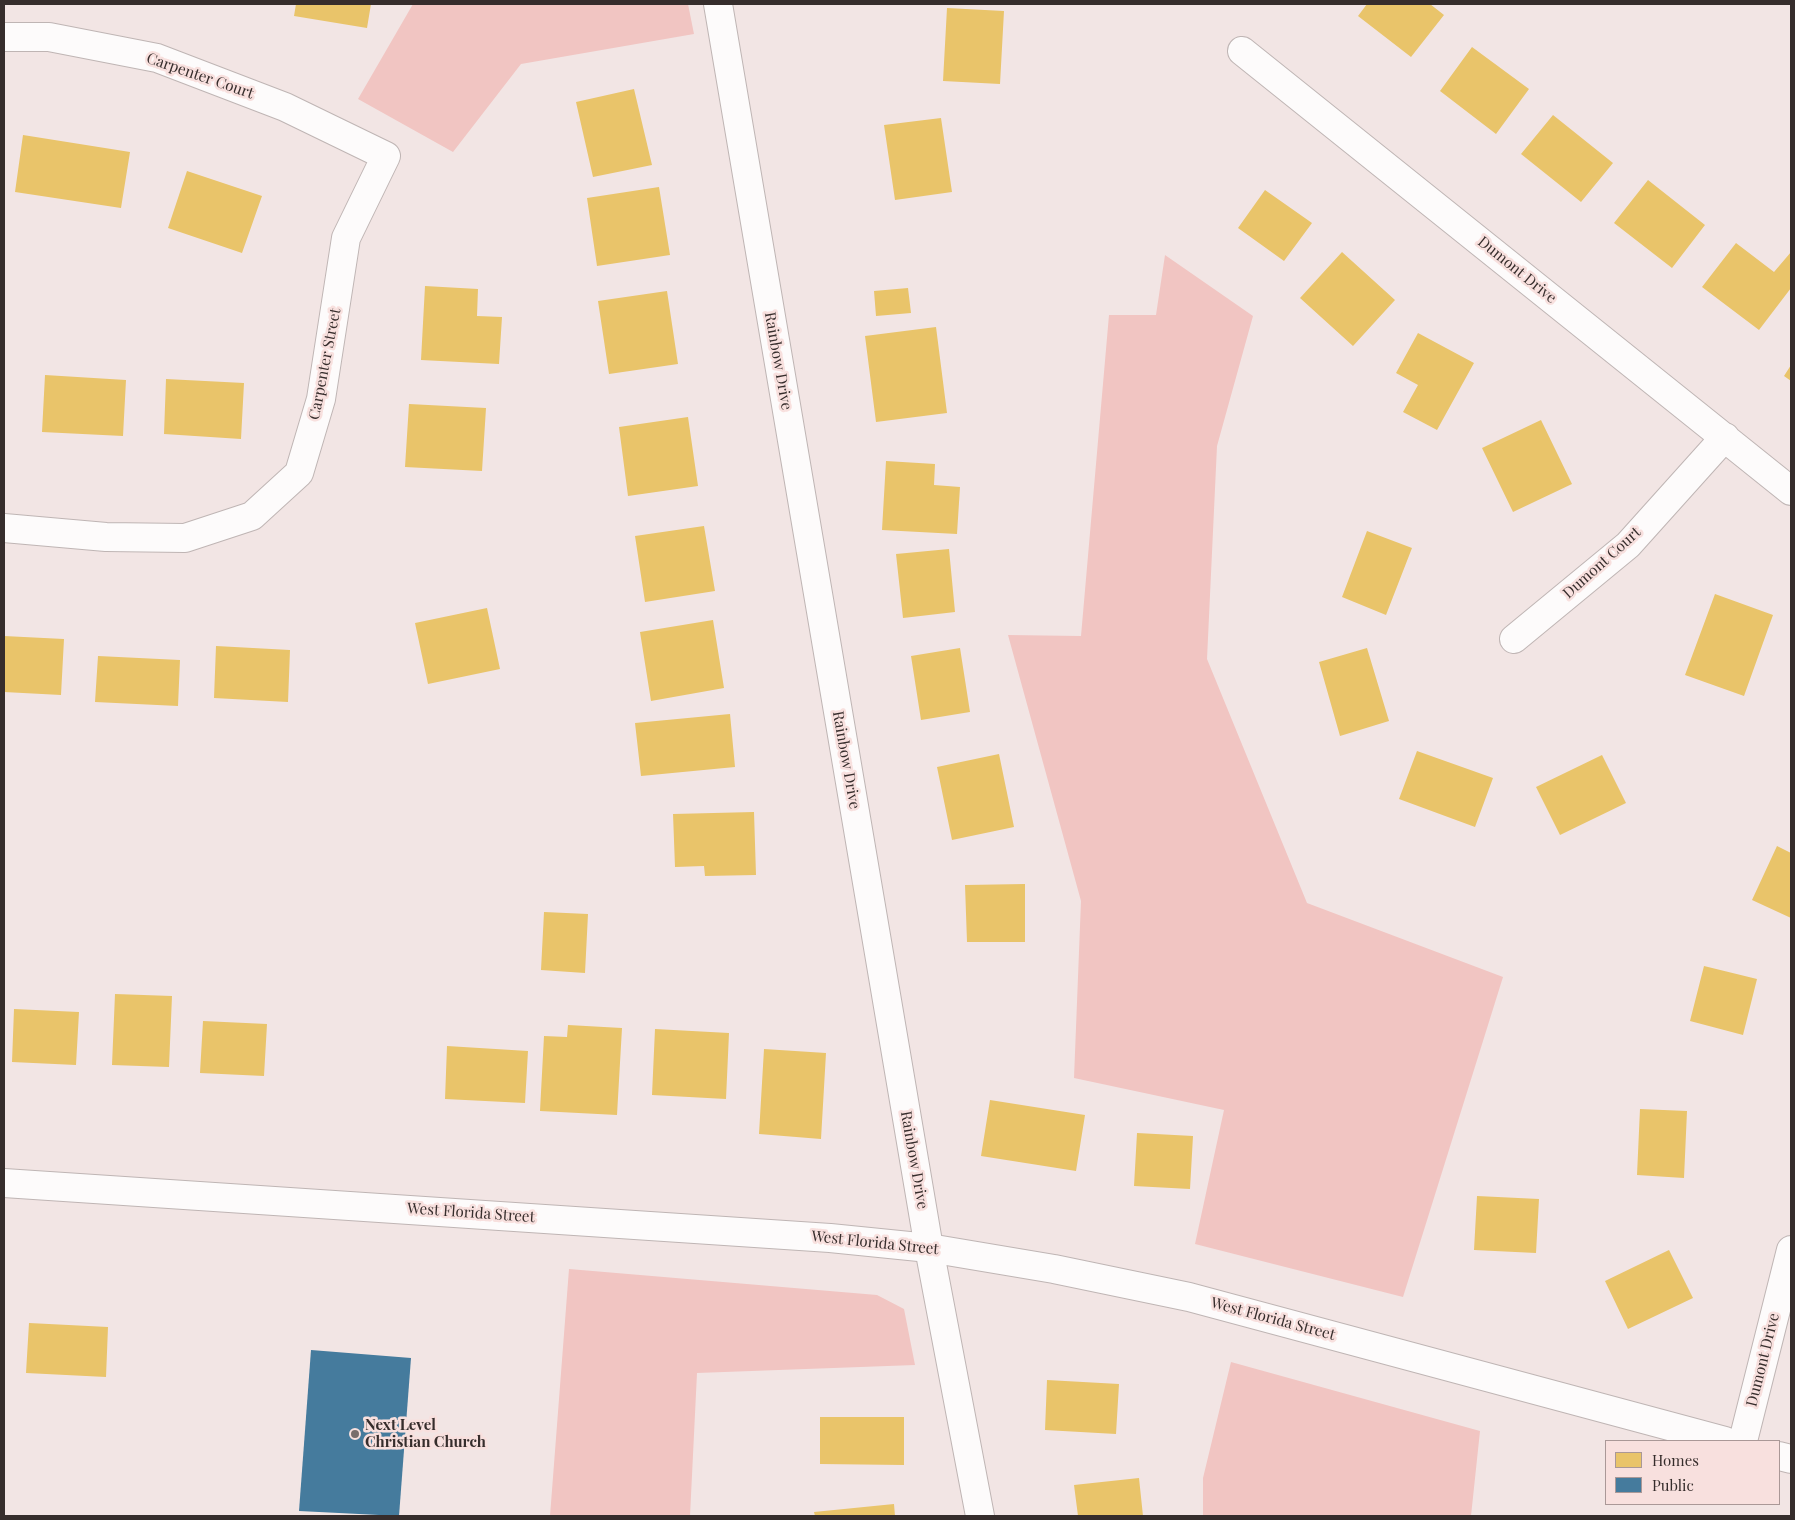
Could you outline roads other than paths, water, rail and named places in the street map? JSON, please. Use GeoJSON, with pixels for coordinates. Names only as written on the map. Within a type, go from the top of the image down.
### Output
{"type":"FeatureCollection","features":[{"type":"Feature","properties":{"kind":"street","name":"Rainbow Drive"},"geometry":{"type":"LineString","coordinates":[[718,4],[929,1248],[980,1516]]}},
{"type":"Feature","properties":{"kind":"street","name":"Carpenter Court"},"geometry":{"type":"LineString","coordinates":[[4,37],[49,37],[157,58],[285,107],[386,156]]}},
{"type":"Feature","properties":{"kind":"street","name":"Dumont Drive"},"geometry":{"type":"LineString","coordinates":[[1242,51],[1791,490]]}},
{"type":"Feature","properties":{"kind":"street","name":"Carpenter Street"},"geometry":{"type":"LineString","coordinates":[[4,528],[106,537],[185,538],[252,516],[299,473],[321,399],[346,238],[386,156]]}},
{"type":"Feature","properties":{"kind":"street","name":"Dumont Court"},"geometry":{"type":"LineString","coordinates":[[1514,639],[1628,545],[1725,437]]}},
{"type":"Feature","properties":{"kind":"street","name":"West Florida Street"},"geometry":{"type":"LineString","coordinates":[[4,1183],[830,1238],[929,1248],[1054,1268],[1189,1297],[1721,1440]]}},
{"type":"Feature","properties":{"kind":"street","name":"Dumont Drive"},"geometry":{"type":"LineString","coordinates":[[1743,1440],[1791,1250]]}},
{"type":"Feature","properties":{"kind":"place","name":"Next Level Christian Church"},"geometry":{"type":"Point","coordinates":[355,1434]}}]}
